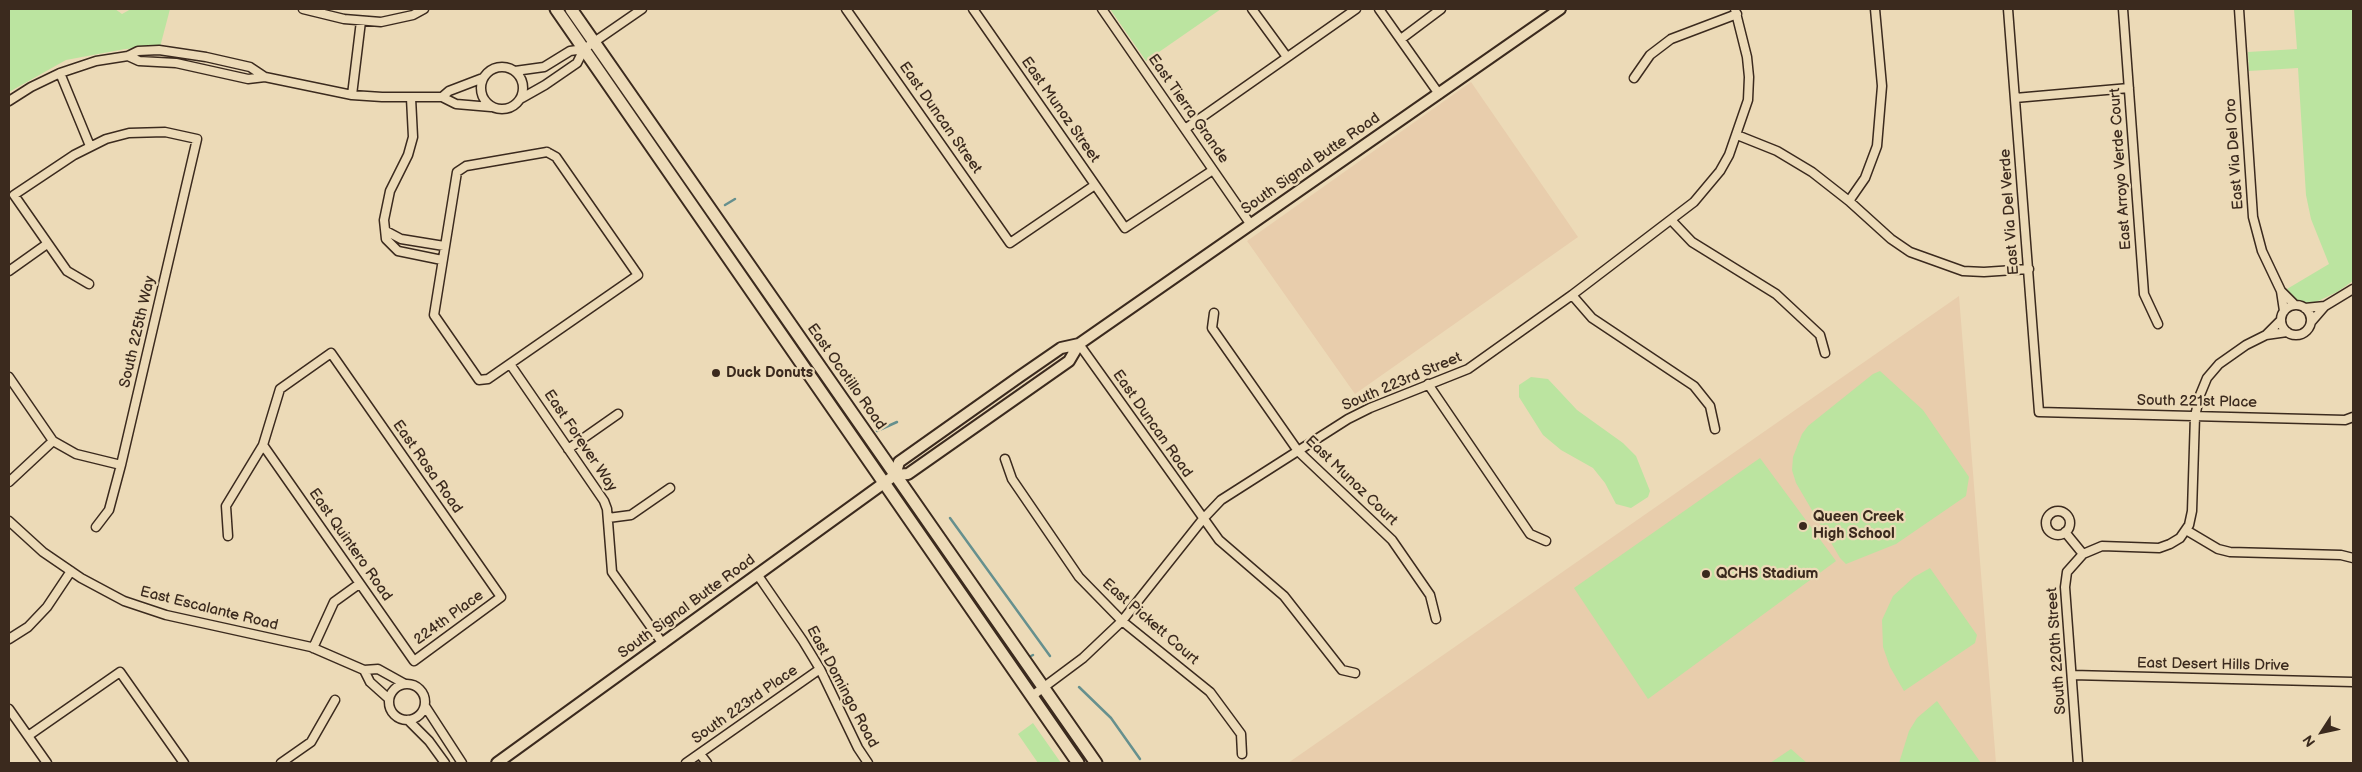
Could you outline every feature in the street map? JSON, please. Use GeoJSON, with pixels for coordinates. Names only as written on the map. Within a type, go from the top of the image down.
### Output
{"type":"FeatureCollection","features":[{"type":"Feature","properties":{"kind":"main road","name":"East Ocotillo Road"},"geometry":{"type":"LineString","coordinates":[[556,9],[1078,763]]}},
{"type":"Feature","properties":{"kind":"main road","name":"East Ocotillo Road"},"geometry":{"type":"LineString","coordinates":[[571,9],[596,41],[1096,763]]}},
{"type":"Feature","properties":{"kind":"street"},"geometry":{"type":"LineString","coordinates":[[303,9],[361,22],[394,21],[424,9]]}},
{"type":"Feature","properties":{"kind":"street"},"geometry":{"type":"LineString","coordinates":[[491,107],[483,97],[481,85],[487,73],[497,67],[515,71],[544,67],[570,51],[584,49],[642,9]]}},
{"type":"Feature","properties":{"kind":"street","name":"East Duncan Street"},"geometry":{"type":"LineString","coordinates":[[846,9],[1010,243],[1096,185]]}},
{"type":"Feature","properties":{"kind":"street","name":"East Munoz Street"},"geometry":{"type":"LineString","coordinates":[[973,9],[1125,228],[1214,170]]}},
{"type":"Feature","properties":{"kind":"street","name":"East Tierra Grande"},"geometry":{"type":"LineString","coordinates":[[1102,9],[1251,224]]}},
{"type":"Feature","properties":{"kind":"street"},"geometry":{"type":"LineString","coordinates":[[1252,9],[1287,58]]}},
{"type":"Feature","properties":{"kind":"street"},"geometry":{"type":"LineString","coordinates":[[1185,129],[1356,9]]}},
{"type":"Feature","properties":{"kind":"street"},"geometry":{"type":"LineString","coordinates":[[1379,9],[1440,94]]}},
{"type":"Feature","properties":{"kind":"street"},"geometry":{"type":"LineString","coordinates":[[1401,39],[1441,9]]}},
{"type":"Feature","properties":{"kind":"street","name":"South Signal Butte Road"},"geometry":{"type":"LineString","coordinates":[[895,475],[899,462],[1061,348],[1079,344],[1560,9]]}},
{"type":"Feature","properties":{"kind":"street"},"geometry":{"type":"LineString","coordinates":[[1849,201],[1864,178],[1878,146],[1882,86],[1875,9]]}},
{"type":"Feature","properties":{"kind":"street","name":"East Via Del Verde"},"geometry":{"type":"LineString","coordinates":[[2008,9],[2040,412]]}},
{"type":"Feature","properties":{"kind":"street","name":"East Arroyo Verde Court"},"geometry":{"type":"LineString","coordinates":[[2123,9],[2144,294],[2158,324]]}},
{"type":"Feature","properties":{"kind":"street","name":"East Via Del Oro"},"geometry":{"type":"LineString","coordinates":[[2239,9],[2253,216],[2262,251],[2281,291],[2284,311]]}},
{"type":"Feature","properties":{"kind":"street"},"geometry":{"type":"LineString","coordinates":[[1634,78],[1650,55],[1671,39],[1736,11]]}},
{"type":"Feature","properties":{"kind":"street","name":"South 223rd Street"},"geometry":{"type":"LineString","coordinates":[[1032,696],[1083,658],[1122,621],[1203,519],[1221,500],[1348,419],[1428,384],[1468,370],[1572,296],[1672,221],[1694,202],[1716,177],[1729,155],[1748,100],[1749,77],[1736,11]]}},
{"type":"Feature","properties":{"kind":"street"},"geometry":{"type":"LineString","coordinates":[[352,95],[361,22]]}},
{"type":"Feature","properties":{"kind":"street"},"geometry":{"type":"LineString","coordinates":[[128,56],[139,61],[176,62],[248,79],[265,77],[352,95],[411,98],[442,97],[456,104],[491,107],[502,110],[518,103],[522,98],[546,85],[577,63],[584,49]]}},
{"type":"Feature","properties":{"kind":"street"},"geometry":{"type":"LineString","coordinates":[[9,101],[32,86],[60,73],[96,61],[128,56],[138,51],[181,52],[250,67],[265,77]]}},
{"type":"Feature","properties":{"kind":"street"},"geometry":{"type":"LineString","coordinates":[[515,71],[523,83],[522,98]]}},
{"type":"Feature","properties":{"kind":"street"},"geometry":{"type":"LineString","coordinates":[[60,73],[90,146],[14,195],[67,271],[89,284]]}},
{"type":"Feature","properties":{"kind":"street"},"geometry":{"type":"LineString","coordinates":[[442,97],[449,91],[483,78]]}},
{"type":"Feature","properties":{"kind":"street"},"geometry":{"type":"LineString","coordinates":[[2015,98],[2129,88]]}},
{"type":"Feature","properties":{"kind":"street"},"geometry":{"type":"LineString","coordinates":[[411,98],[413,136],[408,155],[390,191],[384,220],[388,243],[398,251],[442,260]]}},
{"type":"Feature","properties":{"kind":"street","name":"South 225th Way"},"geometry":{"type":"LineString","coordinates":[[90,146],[129,134],[165,132],[197,139],[121,465],[109,510],[96,527]]}},
{"type":"Feature","properties":{"kind":"street"},"geometry":{"type":"LineString","coordinates":[[1737,135],[1792,159],[1849,201],[1891,239],[1910,252],[1963,271],[1984,272],[2028,269]]}},
{"type":"Feature","properties":{"kind":"street"},"geometry":{"type":"LineString","coordinates":[[547,152],[556,157],[638,276],[488,379],[482,381],[477,378],[435,317],[442,260],[455,179],[459,169],[466,166],[547,152]]}},
{"type":"Feature","properties":{"kind":"street"},"geometry":{"type":"LineString","coordinates":[[1672,221],[1692,242],[1776,294],[1820,335],[1825,353]]}},
{"type":"Feature","properties":{"kind":"street"},"geometry":{"type":"LineString","coordinates":[[386,231],[401,239],[444,246]]}},
{"type":"Feature","properties":{"kind":"street"},"geometry":{"type":"LineString","coordinates":[[9,270],[48,244]]}},
{"type":"Feature","properties":{"kind":"street"},"geometry":{"type":"LineString","coordinates":[[2266,335],[2287,332],[2296,336],[2305,333],[2312,320],[2325,306],[2353,290]]}},
{"type":"Feature","properties":{"kind":"street","name":"East Via Del Oro"},"geometry":{"type":"LineString","coordinates":[[2281,291],[2296,305]]}},
{"type":"Feature","properties":{"kind":"street"},"geometry":{"type":"LineString","coordinates":[[1572,296],[1598,323],[1694,386],[1710,406],[1714,430]]}},
{"type":"Feature","properties":{"kind":"street"},"geometry":{"type":"LineString","coordinates":[[2065,532],[2083,554],[2102,546],[2159,548],[2170,544],[2186,530],[2192,510],[2196,416],[2200,394],[2207,378],[2219,364],[2246,345],[2266,335],[2281,320],[2284,311],[2296,305],[2306,308],[2325,306]]}},
{"type":"Feature","properties":{"kind":"street"},"geometry":{"type":"LineString","coordinates":[[2306,308],[2312,320]]}},
{"type":"Feature","properties":{"kind":"street","name":"East Munoz Court"},"geometry":{"type":"LineString","coordinates":[[1214,313],[1212,328],[1298,451],[1392,540],[1430,595],[1436,619]]}},
{"type":"Feature","properties":{"kind":"street"},"geometry":{"type":"LineString","coordinates":[[2281,320],[2287,332]]}},
{"type":"Feature","properties":{"kind":"street","name":"South Signal Butte Road"},"geometry":{"type":"LineString","coordinates":[[497,763],[895,475],[908,474],[1070,361],[1079,344]]}},
{"type":"Feature","properties":{"kind":"street","name":"East Duncan Road"},"geometry":{"type":"LineString","coordinates":[[1079,344],[1219,540],[1284,596],[1342,670],[1355,673]]}},
{"type":"Feature","properties":{"kind":"street","name":"East Rosa Road"},"geometry":{"type":"LineString","coordinates":[[264,445],[280,389],[331,353],[501,597]]}},
{"type":"Feature","properties":{"kind":"street","name":"East Forever Way"},"geometry":{"type":"LineString","coordinates":[[510,364],[604,500],[608,518],[612,572],[663,644]]}},
{"type":"Feature","properties":{"kind":"street"},"geometry":{"type":"LineString","coordinates":[[9,377],[53,441],[76,454],[121,465]]}},
{"type":"Feature","properties":{"kind":"street"},"geometry":{"type":"LineString","coordinates":[[1428,384],[1530,534],[1546,541]]}},
{"type":"Feature","properties":{"kind":"street","name":"South 221st Place"},"geometry":{"type":"LineString","coordinates":[[2040,412],[2344,420],[2353,416]]}},
{"type":"Feature","properties":{"kind":"street"},"geometry":{"type":"LineString","coordinates":[[568,449],[618,414]]}},
{"type":"Feature","properties":{"kind":"street"},"geometry":{"type":"LineString","coordinates":[[9,482],[53,441]]}},
{"type":"Feature","properties":{"kind":"street"},"geometry":{"type":"LineString","coordinates":[[228,536],[226,506],[264,445]]}},
{"type":"Feature","properties":{"kind":"street","name":"East Quintero Road"},"geometry":{"type":"LineString","coordinates":[[264,445],[414,661]]}},
{"type":"Feature","properties":{"kind":"street","name":"East Pickett Court"},"geometry":{"type":"LineString","coordinates":[[1005,459],[1012,479],[1079,577],[1122,621],[1210,692],[1241,734],[1242,754]]}},
{"type":"Feature","properties":{"kind":"street"},"geometry":{"type":"LineString","coordinates":[[608,518],[631,515],[670,488]]}},
{"type":"Feature","properties":{"kind":"street","name":"East Escalante Road"},"geometry":{"type":"LineString","coordinates":[[9,521],[43,552],[71,571],[124,601],[166,616],[313,648],[364,670],[378,669],[404,684],[410,684],[420,689],[424,694],[425,706],[462,763]]}},
{"type":"Feature","properties":{"kind":"street"},"geometry":{"type":"LineString","coordinates":[[2186,530],[2218,549],[2230,552],[2341,555],[2353,558]]}},
{"type":"Feature","properties":{"kind":"street","name":"South 220th Street"},"geometry":{"type":"LineString","coordinates":[[2078,763],[2065,587],[2067,572],[2083,554]]}},
{"type":"Feature","properties":{"kind":"street"},"geometry":{"type":"LineString","coordinates":[[9,639],[28,627],[47,607],[71,571]]}},
{"type":"Feature","properties":{"kind":"street","name":"East Domingo Road"},"geometry":{"type":"LineString","coordinates":[[757,574],[820,669],[858,748],[868,763]]}},
{"type":"Feature","properties":{"kind":"street"},"geometry":{"type":"LineString","coordinates":[[313,648],[334,602],[359,584]]}},
{"type":"Feature","properties":{"kind":"street","name":"224th Place"},"geometry":{"type":"LineString","coordinates":[[414,661],[501,597]]}},
{"type":"Feature","properties":{"kind":"street","name":"South 223rd Place"},"geometry":{"type":"LineString","coordinates":[[686,763],[820,669]]}},
{"type":"Feature","properties":{"kind":"street"},"geometry":{"type":"LineString","coordinates":[[364,670],[370,682],[389,699],[394,714],[408,720],[429,741],[445,763]]}},
{"type":"Feature","properties":{"kind":"street"},"geometry":{"type":"LineString","coordinates":[[28,736],[120,672],[184,763]]}},
{"type":"Feature","properties":{"kind":"street","name":"East Desert Hills Drive"},"geometry":{"type":"LineString","coordinates":[[2072,675],[2353,682]]}},
{"type":"Feature","properties":{"kind":"street"},"geometry":{"type":"LineString","coordinates":[[389,699],[396,687],[404,684]]}},
{"type":"Feature","properties":{"kind":"street"},"geometry":{"type":"LineString","coordinates":[[281,763],[311,742],[335,700]]}},
{"type":"Feature","properties":{"kind":"street"},"geometry":{"type":"LineString","coordinates":[[408,720],[421,714],[425,706]]}},
{"type":"Feature","properties":{"kind":"street"},"geometry":{"type":"LineString","coordinates":[[9,709],[47,763]]}},
{"type":"Feature","properties":{"kind":"street"},"geometry":{"type":"LineString","coordinates":[[700,754],[707,763]]}},
{"type":"Feature","properties":{"kind":"shaded area"},"geometry":{"type":"Polygon","coordinates":[[[1471,82],[1578,237],[1355,394],[1247,241],[1471,82]]]}},
{"type":"Feature","properties":{"kind":"shaded area","name":"Queen Creek High School"},"geometry":{"type":"Polygon","coordinates":[[[1959,296],[1996,763],[1288,763],[1959,296]]]}},
{"type":"Feature","properties":{"kind":"green space"},"geometry":{"type":"Polygon","coordinates":[[[9,9],[115,9],[122,14],[131,9],[170,9],[160,47],[125,49],[66,60],[9,92],[9,9]]]}},
{"type":"Feature","properties":{"kind":"green space"},"geometry":{"type":"Polygon","coordinates":[[[1110,9],[1221,9],[1146,61],[1110,9]]]}},
{"type":"Feature","properties":{"kind":"green space"},"geometry":{"type":"Polygon","coordinates":[[[2294,9],[2353,9],[2353,281],[2337,292],[2316,302],[2308,303],[2299,302],[2287,289],[2329,264],[2311,219],[2306,195],[2298,68],[2249,71],[2248,52],[2297,49],[2294,9]]]}},
{"type":"Feature","properties":{"kind":"green space"},"geometry":{"type":"Polygon","coordinates":[[[1880,371],[1923,410],[1969,477],[1966,496],[1896,544],[1846,564],[1840,558],[1796,483],[1792,470],[1793,457],[1802,434],[1808,426],[1873,374],[1880,371]]]}},
{"type":"Feature","properties":{"kind":"green space"},"geometry":{"type":"Polygon","coordinates":[[[1531,377],[1548,379],[1577,410],[1623,443],[1636,456],[1650,491],[1648,497],[1631,508],[1616,504],[1605,483],[1593,468],[1561,450],[1543,435],[1519,397],[1519,385],[1531,377]]]}},
{"type":"Feature","properties":{"kind":"green space","name":"QCHS Stadium"},"geometry":{"type":"Polygon","coordinates":[[[1760,458],[1836,561],[1648,699],[1574,588],[1760,458]]]}},
{"type":"Feature","properties":{"kind":"green space"},"geometry":{"type":"Polygon","coordinates":[[[1930,568],[1977,635],[1975,643],[1904,691],[1890,667],[1883,647],[1882,620],[1893,596],[1914,577],[1930,568]]]}},
{"type":"Feature","properties":{"kind":"green space"},"geometry":{"type":"Polygon","coordinates":[[[1937,701],[1981,763],[1899,763],[1909,731],[1917,718],[1937,701]]]}},
{"type":"Feature","properties":{"kind":"green space"},"geometry":{"type":"Polygon","coordinates":[[[1033,723],[1061,763],[1038,763],[1018,734],[1033,723]]]}},
{"type":"Feature","properties":{"kind":"green space"},"geometry":{"type":"Polygon","coordinates":[[[1791,749],[1807,763],[1770,763],[1791,749]]]}},
{"type":"Feature","properties":{"kind":"waterway"},"geometry":{"type":"LineString","coordinates":[[725,205],[735,199]]}},
{"type":"Feature","properties":{"kind":"waterway"},"geometry":{"type":"LineString","coordinates":[[877,431],[897,422]]}},
{"type":"Feature","properties":{"kind":"waterway"},"geometry":{"type":"LineString","coordinates":[[950,518],[1050,656]]}},
{"type":"Feature","properties":{"kind":"waterway"},"geometry":{"type":"LineString","coordinates":[[1079,687],[1111,718],[1140,759]]}},
{"type":"Feature","properties":{"kind":"place","name":"Duck Donuts"},"geometry":{"type":"Point","coordinates":[716,373]}},
{"type":"Feature","properties":{"kind":"place","name":"Queen Creek High School"},"geometry":{"type":"Point","coordinates":[1803,526]}},
{"type":"Feature","properties":{"kind":"place","name":"QCHS Stadium"},"geometry":{"type":"Point","coordinates":[1706,574]}}]}
